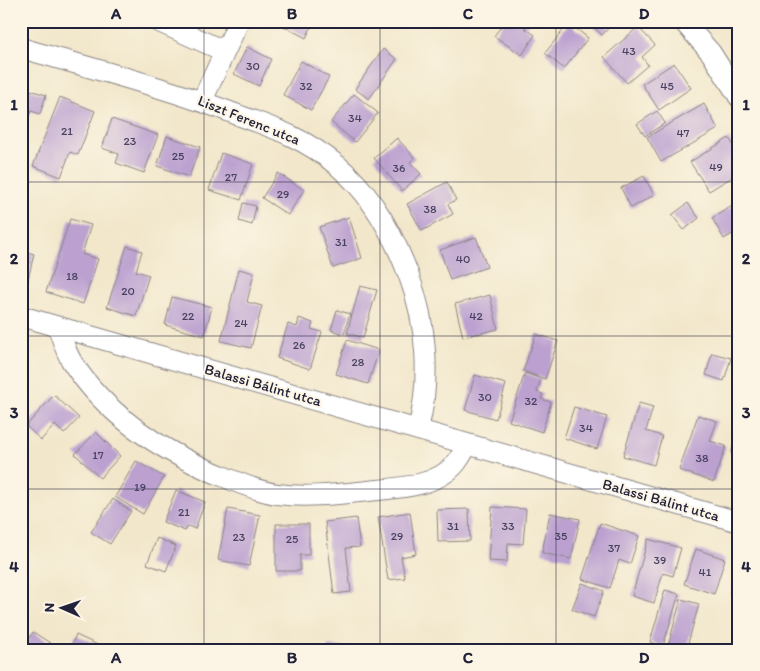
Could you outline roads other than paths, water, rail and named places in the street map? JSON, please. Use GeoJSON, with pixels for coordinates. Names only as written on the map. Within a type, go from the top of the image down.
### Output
{"type":"FeatureCollection","features":[{"type":"Feature","properties":{"kind":"street"},"geometry":{"type":"LineString","coordinates":[[157,21],[224,51]]}},
{"type":"Feature","properties":{"kind":"street"},"geometry":{"type":"LineString","coordinates":[[202,101],[239,21]]}},
{"type":"Feature","properties":{"kind":"street"},"geometry":{"type":"LineString","coordinates":[[683,21],[711,54],[739,97]]}},
{"type":"Feature","properties":{"kind":"street","name":"Liszt Ferenc utca"},"geometry":{"type":"LineString","coordinates":[[21,48],[202,101],[294,136],[318,150],[360,187],[391,234],[416,293],[425,355],[426,386],[418,429]]}},
{"type":"Feature","properties":{"kind":"street","name":"Balassi Bálint utca"},"geometry":{"type":"LineString","coordinates":[[21,316],[739,522]]}},
{"type":"Feature","properties":{"kind":"street"},"geometry":{"type":"LineString","coordinates":[[58,326],[71,361],[118,416],[156,444],[197,466],[258,489],[276,494],[296,496],[325,495],[386,489],[425,482],[444,474],[456,464],[468,444]]}}]}
